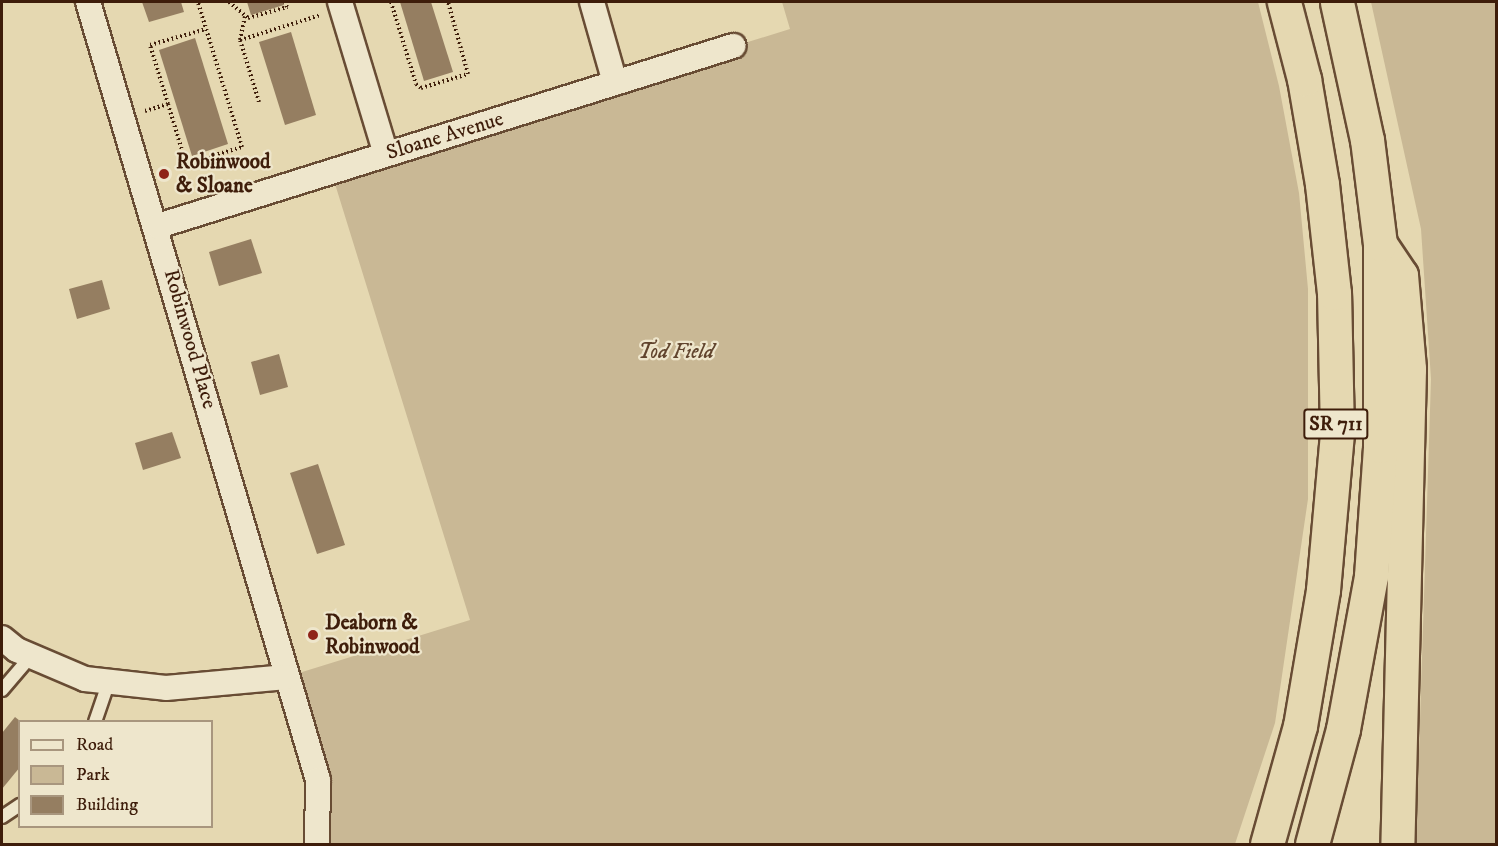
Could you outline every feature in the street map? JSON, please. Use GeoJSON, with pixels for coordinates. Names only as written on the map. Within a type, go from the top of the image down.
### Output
{"type":"FeatureCollection","features":[{"type":"Feature","properties":{"kind":"highway","name":"SR 711"},"geometry":{"type":"LineString","coordinates":[[1267,844],[1304,704],[1323,590],[1336,434],[1334,293],[1322,184],[1304,79],[1284,2]]}},
{"type":"Feature","properties":{"kind":"highway","name":"SR 711"},"geometry":{"type":"LineString","coordinates":[[1312,844],[1343,729],[1371,576],[1380,446],[1380,244],[1367,140],[1337,2]]}},
{"type":"Feature","properties":{"kind":"highway"},"geometry":{"type":"LineString","coordinates":[[1380,244],[1401,275],[1409,369],[1397,844]]}},
{"type":"Feature","properties":{"kind":"street","name":"Robinwood Place"},"geometry":{"type":"LineString","coordinates":[[88,2],[158,226],[286,677],[318,780],[317,844]]}},
{"type":"Feature","properties":{"kind":"street"},"geometry":{"type":"LineString","coordinates":[[592,2],[615,82]]}},
{"type":"Feature","properties":{"kind":"street"},"geometry":{"type":"LineString","coordinates":[[341,5],[386,154]]}},
{"type":"Feature","properties":{"kind":"street","name":"Sloane Avenue"},"geometry":{"type":"LineString","coordinates":[[158,226],[733,46]]}},
{"type":"Feature","properties":{"kind":"street"},"geometry":{"type":"LineString","coordinates":[[2,638],[31,656],[85,679],[166,688],[286,677]]}},
{"type":"Feature","properties":{"kind":"lane"},"geometry":{"type":"LineString","coordinates":[[2,690],[31,656]]}},
{"type":"Feature","properties":{"kind":"lane"},"geometry":{"type":"LineString","coordinates":[[96,720],[109,681]]}},
{"type":"Feature","properties":{"kind":"lane"},"geometry":{"type":"LineString","coordinates":[[2,817],[18,807]]}},
{"type":"Feature","properties":{"kind":"path"},"geometry":{"type":"LineString","coordinates":[[198,2],[242,147],[192,162],[184,157],[150,45],[206,29]]}},
{"type":"Feature","properties":{"kind":"path"},"geometry":{"type":"LineString","coordinates":[[229,2],[238,6],[245,17],[240,40],[259,102]]}},
{"type":"Feature","properties":{"kind":"path"},"geometry":{"type":"LineString","coordinates":[[245,17],[287,7],[285,2]]}},
{"type":"Feature","properties":{"kind":"path"},"geometry":{"type":"LineString","coordinates":[[391,2],[416,84],[421,88],[468,74],[448,2]]}},
{"type":"Feature","properties":{"kind":"path"},"geometry":{"type":"LineString","coordinates":[[240,40],[341,5]]}},
{"type":"Feature","properties":{"kind":"path"},"geometry":{"type":"LineString","coordinates":[[151,110],[168,104]]}},
{"type":"Feature","properties":{"kind":"green space","name":"Tod Field"},"geometry":{"type":"Polygon","coordinates":[[[782,2],[1258,2],[1279,86],[1299,193],[1308,289],[1308,499],[1275,723],[1235,844],[317,844],[318,780],[286,677],[470,620],[331,171],[790,29],[782,2]]]}},
{"type":"Feature","properties":{"kind":"green space"},"geometry":{"type":"Polygon","coordinates":[[[1371,2],[1496,2],[1496,844],[1416,844],[1431,379],[1421,229],[1371,2]]]}},
{"type":"Feature","properties":{"kind":"building"},"geometry":{"type":"Polygon","coordinates":[[[142,2],[181,2],[184,12],[149,22],[142,2]]]}},
{"type":"Feature","properties":{"kind":"building"},"geometry":{"type":"Polygon","coordinates":[[[247,2],[283,2],[284,5],[251,15],[247,2]]]}},
{"type":"Feature","properties":{"kind":"building"},"geometry":{"type":"Polygon","coordinates":[[[400,2],[431,2],[453,72],[424,81],[400,2]]]}},
{"type":"Feature","properties":{"kind":"building"},"geometry":{"type":"Polygon","coordinates":[[[291,32],[316,115],[285,125],[259,42],[291,32]]]}},
{"type":"Feature","properties":{"kind":"building"},"geometry":{"type":"Polygon","coordinates":[[[195,38],[228,144],[192,156],[159,50],[195,38]]]}},
{"type":"Feature","properties":{"kind":"building"},"geometry":{"type":"Polygon","coordinates":[[[251,239],[262,273],[219,286],[209,252],[251,239]]]}},
{"type":"Feature","properties":{"kind":"building"},"geometry":{"type":"Polygon","coordinates":[[[102,280],[110,309],[77,319],[69,289],[102,280]]]}},
{"type":"Feature","properties":{"kind":"building"},"geometry":{"type":"Polygon","coordinates":[[[279,354],[288,387],[260,395],[251,362],[279,354]]]}},
{"type":"Feature","properties":{"kind":"building"},"geometry":{"type":"Polygon","coordinates":[[[172,432],[181,458],[143,470],[135,443],[172,432]]]}},
{"type":"Feature","properties":{"kind":"building"},"geometry":{"type":"Polygon","coordinates":[[[318,464],[345,545],[317,554],[290,473],[318,464]]]}},
{"type":"Feature","properties":{"kind":"building"},"geometry":{"type":"Polygon","coordinates":[[[15,717],[19,720],[18,769],[2,789],[2,733],[15,717]]]}},
{"type":"Feature","properties":{"kind":"place","name":"Robinwood & Sloane"},"geometry":{"type":"Point","coordinates":[164,174]}},
{"type":"Feature","properties":{"kind":"place","name":"Deaborn & Robinwood"},"geometry":{"type":"Point","coordinates":[313,635]}}]}
